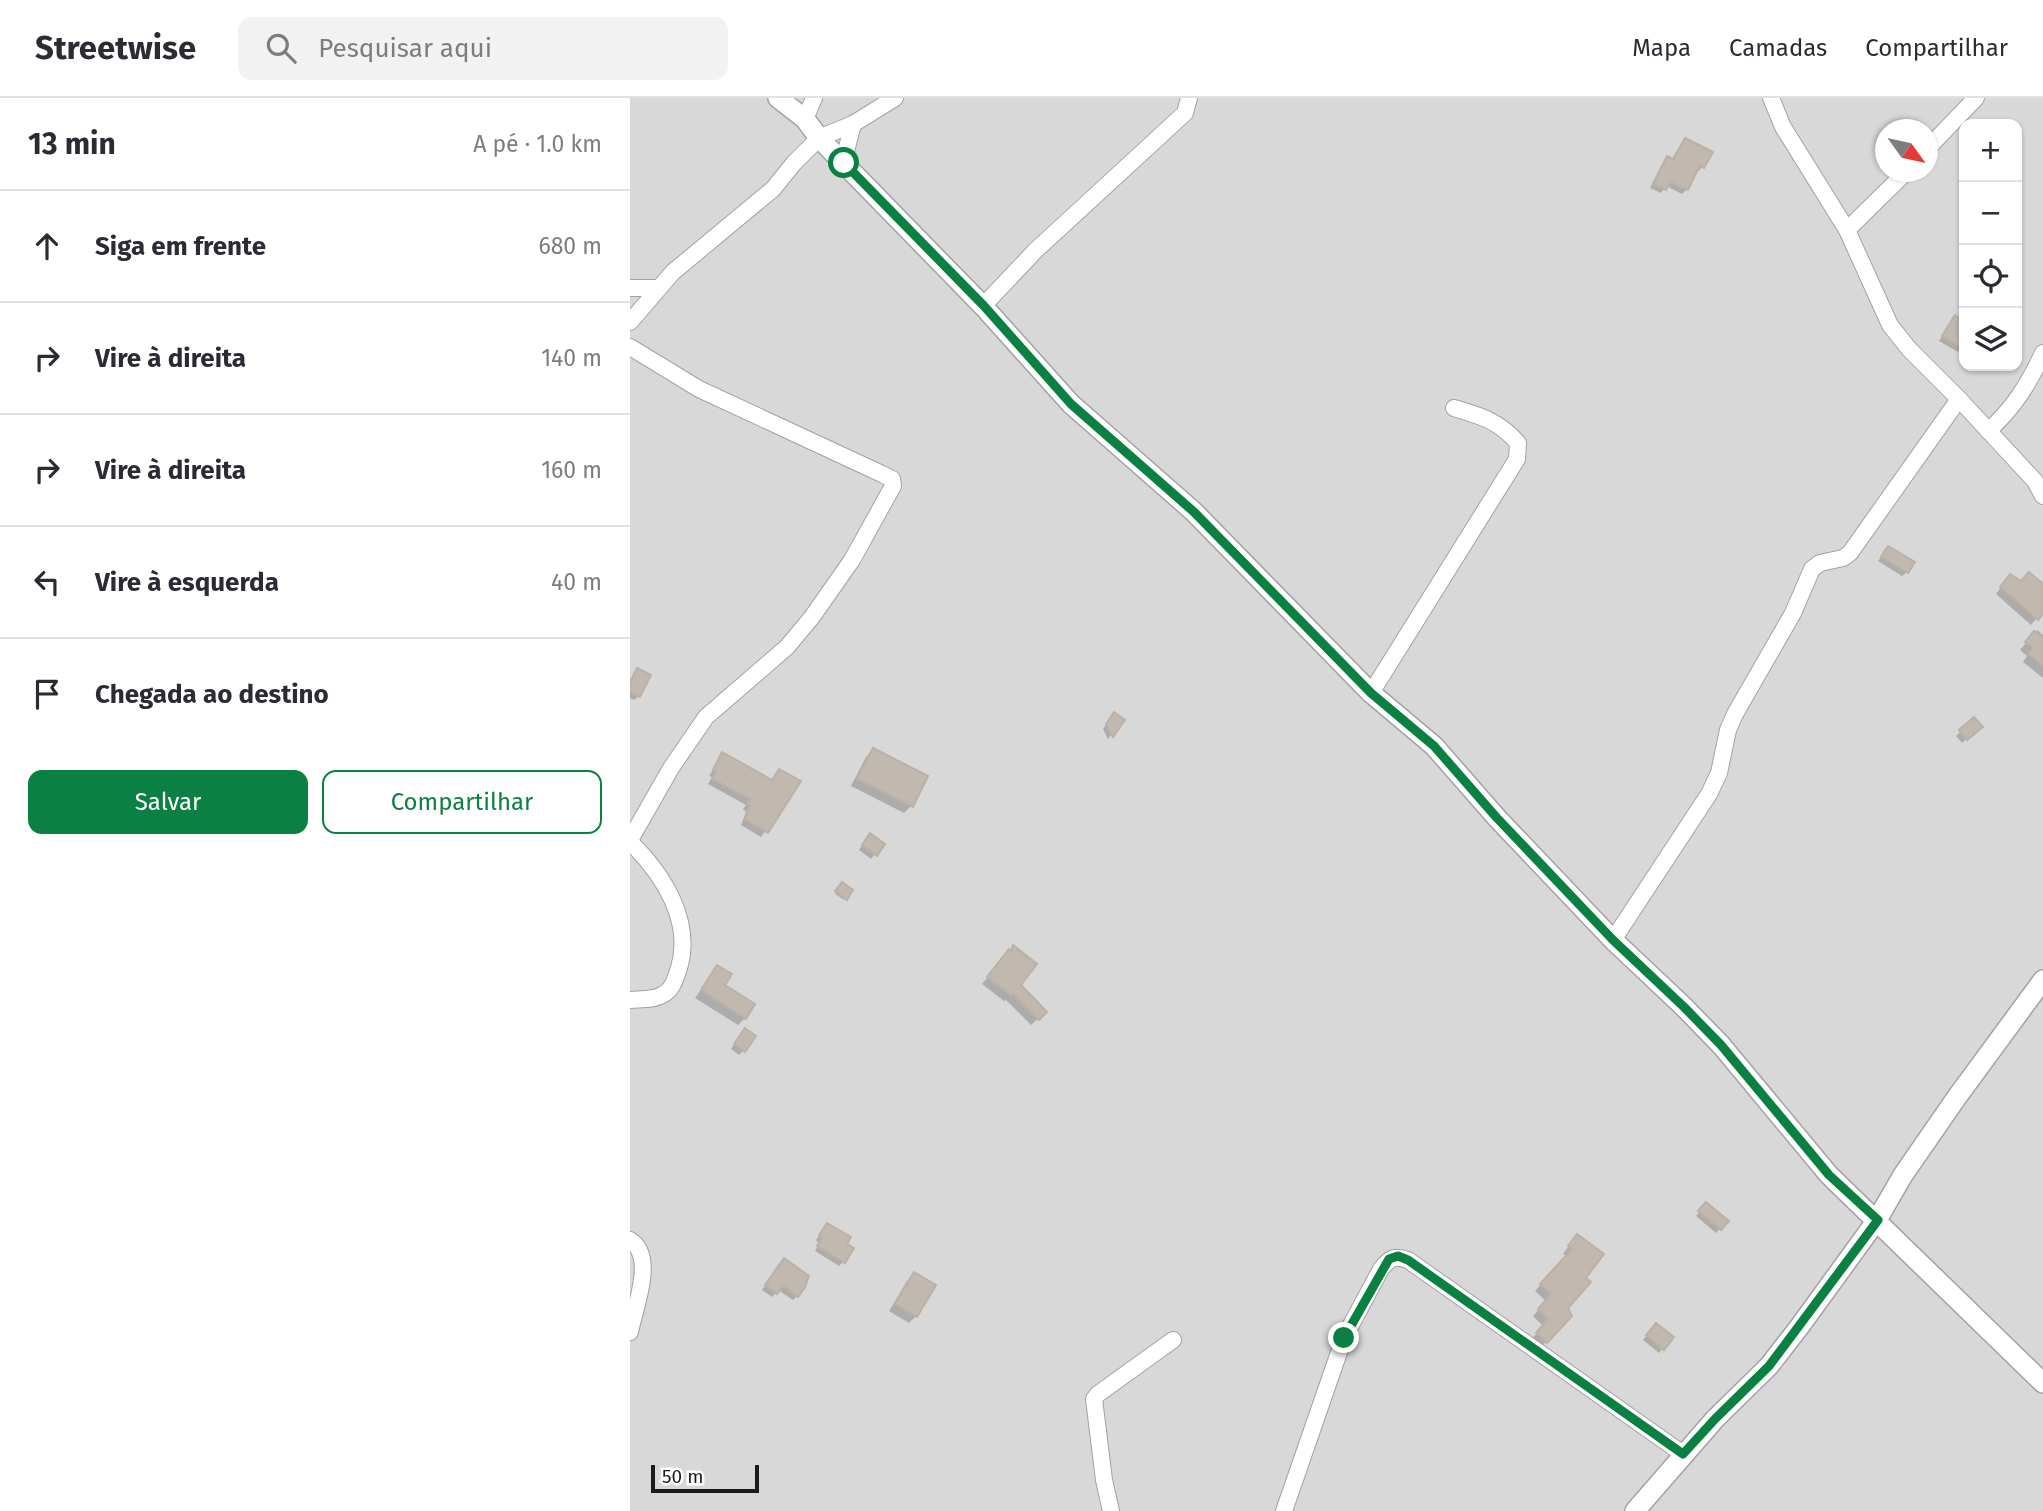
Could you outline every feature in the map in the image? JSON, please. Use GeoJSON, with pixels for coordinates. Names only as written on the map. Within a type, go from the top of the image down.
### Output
{"type":"FeatureCollection","features":[{"type":"Feature","properties":{"kind":"street"},"geometry":{"type":"LineString","coordinates":[[778,98],[805,118],[819,138],[984,306],[1071,404],[1194,512],[1371,693],[1434,746],[1497,818],[1613,940],[1712,1036],[1829,1175],[2043,1383]]}},
{"type":"Feature","properties":{"kind":"street"},"geometry":{"type":"LineString","coordinates":[[805,118],[814,98]]}},
{"type":"Feature","properties":{"kind":"street"},"geometry":{"type":"LineString","coordinates":[[631,315],[658,288],[774,189],[794,163],[819,138],[853,124],[895,98]]}},
{"type":"Feature","properties":{"kind":"street"},"geometry":{"type":"LineString","coordinates":[[984,306],[1035,251],[1185,113],[1189,98]]}},
{"type":"Feature","properties":{"kind":"street"},"geometry":{"type":"LineString","coordinates":[[1772,98],[1783,127],[1847,230],[1890,325],[1909,349],[2035,481],[2043,496]]}},
{"type":"Feature","properties":{"kind":"street"},"geometry":{"type":"LineString","coordinates":[[1938,138],[1976,98]]}},
{"type":"Feature","properties":{"kind":"street"},"geometry":{"type":"LineString","coordinates":[[844,163],[853,124]]}},
{"type":"Feature","properties":{"kind":"street"},"geometry":{"type":"LineString","coordinates":[[1847,230],[1896,182]]}},
{"type":"Feature","properties":{"kind":"street"},"geometry":{"type":"LineString","coordinates":[[630,288],[658,288]]}},
{"type":"Feature","properties":{"kind":"street"},"geometry":{"type":"LineString","coordinates":[[630,347],[699,389],[882,474],[892,479],[893,485],[852,560],[787,647],[706,717],[671,768],[630,841],[652,862],[673,899],[684,934],[681,959],[671,989],[661,996],[630,1000]]}},
{"type":"Feature","properties":{"kind":"street"},"geometry":{"type":"LineString","coordinates":[[1989,430],[2018,400],[2043,353]]}},
{"type":"Feature","properties":{"kind":"street"},"geometry":{"type":"LineString","coordinates":[[1613,940],[1709,794],[1719,774],[1728,730],[1735,714],[1793,613],[1812,569],[1820,563],[1843,558],[1850,553],[1959,399]]}},
{"type":"Feature","properties":{"kind":"street"},"geometry":{"type":"LineString","coordinates":[[1371,693],[1517,459],[1518,443],[1506,428],[1454,408]]}},
{"type":"Feature","properties":{"kind":"street"},"geometry":{"type":"LineString","coordinates":[[1635,1511],[1715,1419],[1769,1366],[1878,1220],[1903,1175],[1934,1130],[2042,983]]}},
{"type":"Feature","properties":{"kind":"street"},"geometry":{"type":"LineString","coordinates":[[630,1240],[636,1244],[645,1265],[630,1332]]}},
{"type":"Feature","properties":{"kind":"street"},"geometry":{"type":"LineString","coordinates":[[1284,1511],[1344,1338],[1381,1269],[1389,1259],[1398,1256],[1408,1260],[1683,1454]]}},
{"type":"Feature","properties":{"kind":"street"},"geometry":{"type":"LineString","coordinates":[[1111,1511],[1104,1480],[1094,1399],[1173,1340]]}},
{"type":"Feature","properties":{"kind":"shaded area"},"geometry":{"type":"Polygon","coordinates":[[[630,98],[2043,98],[2043,1511],[630,1511],[630,98]]]}},
{"type":"Feature","properties":{"kind":"building"},"geometry":{"type":"Polygon","coordinates":[[[1685,138],[1713,152],[1704,168],[1700,165],[1688,190],[1670,182],[1666,190],[1653,184],[1667,156],[1673,159],[1685,138]]]}},
{"type":"Feature","properties":{"kind":"building"},"geometry":{"type":"Polygon","coordinates":[[[1955,315],[1959,318],[1959,346],[1942,336],[1955,315]]]}},
{"type":"Feature","properties":{"kind":"building"},"geometry":{"type":"Polygon","coordinates":[[[1888,546],[1915,562],[1908,573],[1881,557],[1888,546]]]}},
{"type":"Feature","properties":{"kind":"building"},"geometry":{"type":"Polygon","coordinates":[[[2029,572],[2043,584],[2043,614],[2038,620],[2000,587],[2010,574],[2021,581],[2029,572]]]}},
{"type":"Feature","properties":{"kind":"building"},"geometry":{"type":"Polygon","coordinates":[[[2034,631],[2043,636],[2043,666],[2028,654],[2033,648],[2025,642],[2034,631]]]}},
{"type":"Feature","properties":{"kind":"building"},"geometry":{"type":"Polygon","coordinates":[[[637,668],[651,675],[640,697],[630,692],[630,682],[637,668]]]}},
{"type":"Feature","properties":{"kind":"building"},"geometry":{"type":"Polygon","coordinates":[[[1114,712],[1125,720],[1113,737],[1106,724],[1114,712]]]}},
{"type":"Feature","properties":{"kind":"building"},"geometry":{"type":"Polygon","coordinates":[[[1974,717],[1983,727],[1967,740],[1959,730],[1974,717]]]}},
{"type":"Feature","properties":{"kind":"building"},"geometry":{"type":"Polygon","coordinates":[[[873,748],[928,776],[913,807],[857,779],[873,748]]]}},
{"type":"Feature","properties":{"kind":"building"},"geometry":{"type":"Polygon","coordinates":[[[722,752],[772,780],[779,769],[801,781],[768,833],[745,819],[750,799],[712,779],[716,772],[713,770],[722,752]]]}},
{"type":"Feature","properties":{"kind":"building"},"geometry":{"type":"Polygon","coordinates":[[[870,833],[885,844],[877,856],[862,845],[870,833]]]}},
{"type":"Feature","properties":{"kind":"building"},"geometry":{"type":"Polygon","coordinates":[[[842,882],[853,890],[847,900],[835,891],[842,882]]]}},
{"type":"Feature","properties":{"kind":"building"},"geometry":{"type":"Polygon","coordinates":[[[1013,945],[1037,964],[1021,985],[1047,1012],[1039,1020],[1013,994],[1012,996],[987,977],[1009,949],[1011,951],[1013,945]]]}},
{"type":"Feature","properties":{"kind":"building"},"geometry":{"type":"Polygon","coordinates":[[[717,965],[732,974],[725,985],[755,1004],[746,1019],[701,990],[717,965]]]}},
{"type":"Feature","properties":{"kind":"building"},"geometry":{"type":"Polygon","coordinates":[[[745,1028],[756,1036],[745,1052],[734,1044],[745,1028]]]}},
{"type":"Feature","properties":{"kind":"building"},"geometry":{"type":"Polygon","coordinates":[[[1706,1202],[1729,1221],[1721,1230],[1698,1211],[1706,1202]]]}},
{"type":"Feature","properties":{"kind":"building"},"geometry":{"type":"Polygon","coordinates":[[[827,1223],[851,1237],[847,1244],[854,1248],[845,1263],[817,1246],[822,1238],[819,1235],[827,1223]]]}},
{"type":"Feature","properties":{"kind":"building"},"geometry":{"type":"Polygon","coordinates":[[[1577,1234],[1604,1254],[1586,1278],[1591,1282],[1568,1308],[1572,1316],[1547,1343],[1536,1333],[1548,1319],[1538,1309],[1551,1294],[1540,1284],[1572,1249],[1568,1246],[1577,1234]]]}},
{"type":"Feature","properties":{"kind":"building"},"geometry":{"type":"Polygon","coordinates":[[[784,1258],[809,1276],[798,1297],[783,1286],[777,1294],[765,1285],[784,1258]]]}},
{"type":"Feature","properties":{"kind":"building"},"geometry":{"type":"Polygon","coordinates":[[[914,1272],[936,1285],[917,1317],[895,1304],[914,1272]]]}},
{"type":"Feature","properties":{"kind":"building"},"geometry":{"type":"Polygon","coordinates":[[[1656,1323],[1674,1337],[1664,1350],[1646,1335],[1656,1323]]]}},
{"type":"Feature","properties":{"kind":"route"},"geometry":{"type":"LineString","coordinates":[[844,163],[984,306],[1071,404],[1194,512],[1371,693],[1434,746],[1497,818],[1613,940],[1721,1045],[1829,1175],[1878,1220],[1769,1366],[1683,1454],[1408,1260],[1398,1256],[1389,1259],[1381,1269],[1344,1338]]}}]}
